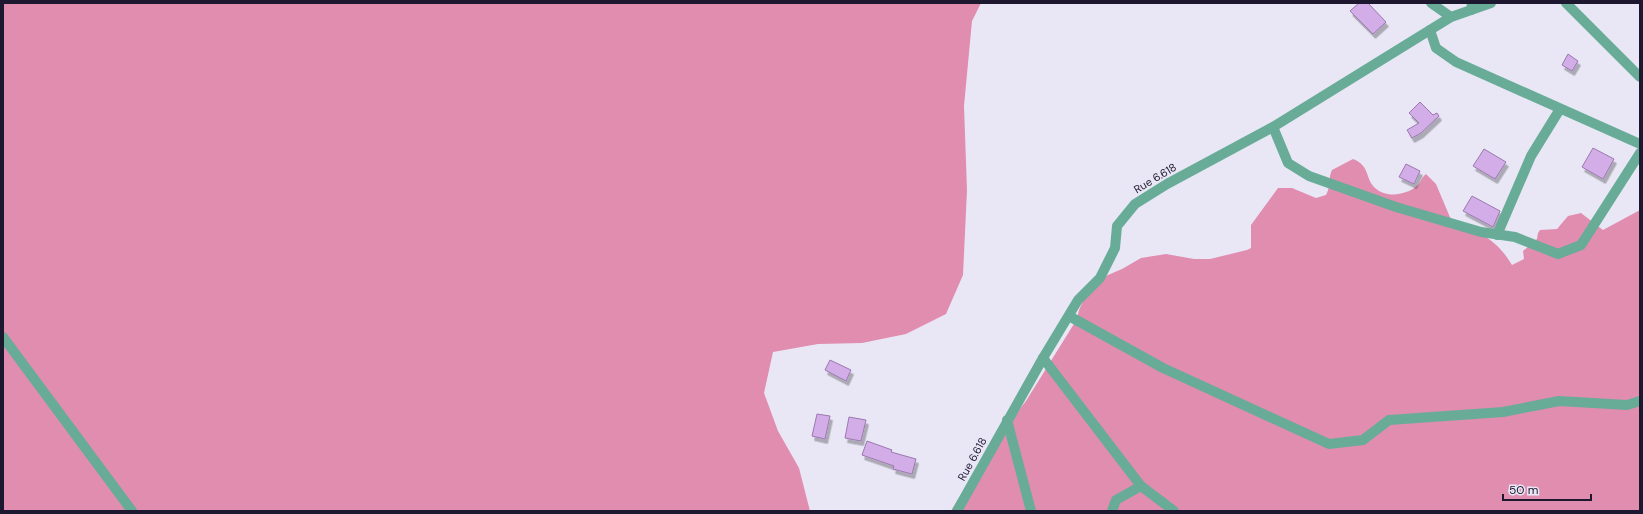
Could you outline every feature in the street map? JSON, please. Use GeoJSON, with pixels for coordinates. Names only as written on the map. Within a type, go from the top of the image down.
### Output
{"type":"FeatureCollection","features":[{"type":"Feature","properties":{"kind":"street"},"geometry":{"type":"LineString","coordinates":[[1431,3],[1451,17]]}},
{"type":"Feature","properties":{"kind":"street","name":"Rue 6.618"},"geometry":{"type":"LineString","coordinates":[[957,511],[1007,420],[1078,300],[1100,278],[1115,248],[1117,226],[1135,204],[1167,184],[1273,127],[1451,17],[1472,6],[1491,3]]}},
{"type":"Feature","properties":{"kind":"street"},"geometry":{"type":"LineString","coordinates":[[1566,3],[1640,77]]}},
{"type":"Feature","properties":{"kind":"street"},"geometry":{"type":"LineString","coordinates":[[1430,30],[1436,48],[1456,62],[1640,144]]}},
{"type":"Feature","properties":{"kind":"street"},"geometry":{"type":"LineString","coordinates":[[1497,235],[1531,156],[1560,109]]}},
{"type":"Feature","properties":{"kind":"street"},"geometry":{"type":"LineString","coordinates":[[1273,127],[1288,163],[1309,176],[1396,207],[1481,232],[1515,237],[1558,254],[1581,245],[1640,153]]}},
{"type":"Feature","properties":{"kind":"street"},"geometry":{"type":"LineString","coordinates":[[1069,316],[1163,368],[1329,444],[1363,440],[1389,420],[1503,412],[1558,401],[1626,405],[1640,401]]}},
{"type":"Feature","properties":{"kind":"street"},"geometry":{"type":"LineString","coordinates":[[3,337],[132,511]]}},
{"type":"Feature","properties":{"kind":"street"},"geometry":{"type":"LineString","coordinates":[[1043,358],[1141,486],[1174,511]]}},
{"type":"Feature","properties":{"kind":"street"},"geometry":{"type":"LineString","coordinates":[[1007,420],[1031,511]]}},
{"type":"Feature","properties":{"kind":"street"},"geometry":{"type":"LineString","coordinates":[[1112,511],[1116,500],[1141,486]]}},
{"type":"Feature","properties":{"kind":"shaded area"},"geometry":{"type":"Polygon","coordinates":[[[3,3],[981,3],[972,21],[964,106],[967,190],[963,275],[946,314],[906,334],[862,343],[818,344],[773,352],[764,393],[778,431],[799,468],[810,511],[3,511],[3,3]]]}},
{"type":"Feature","properties":{"kind":"shaded area"},"geometry":{"type":"Polygon","coordinates":[[[1353,159],[1365,168],[1374,187],[1384,193],[1396,194],[1407,192],[1418,185],[1426,174],[1436,184],[1452,222],[1479,233],[1493,242],[1500,248],[1512,265],[1524,259],[1523,251],[1537,239],[1540,230],[1557,229],[1568,216],[1581,213],[1603,230],[1640,210],[1640,511],[951,511],[959,498],[994,454],[1016,415],[1077,319],[1079,310],[1088,290],[1108,275],[1141,258],[1166,254],[1194,259],[1210,259],[1247,250],[1251,248],[1251,225],[1278,188],[1292,188],[1316,198],[1326,195],[1332,170],[1353,159]]]}},
{"type":"Feature","properties":{"kind":"building"},"geometry":{"type":"Polygon","coordinates":[[[1359,3],[1368,3],[1386,22],[1373,34],[1350,11],[1359,3]]]}},
{"type":"Feature","properties":{"kind":"building"},"geometry":{"type":"Polygon","coordinates":[[[1568,54],[1578,61],[1572,71],[1562,65],[1568,54]]]}},
{"type":"Feature","properties":{"kind":"building"},"geometry":{"type":"Polygon","coordinates":[[[1420,102],[1433,115],[1437,113],[1439,116],[1421,133],[1412,138],[1407,130],[1419,123],[1409,113],[1420,102]]]}},
{"type":"Feature","properties":{"kind":"building"},"geometry":{"type":"Polygon","coordinates":[[[1593,148],[1614,159],[1603,179],[1582,167],[1593,148]]]}},
{"type":"Feature","properties":{"kind":"building"},"geometry":{"type":"Polygon","coordinates":[[[1484,149],[1506,162],[1495,179],[1473,166],[1484,149]]]}},
{"type":"Feature","properties":{"kind":"building"},"geometry":{"type":"Polygon","coordinates":[[[1406,164],[1420,171],[1414,184],[1399,177],[1406,164]]]}},
{"type":"Feature","properties":{"kind":"building"},"geometry":{"type":"Polygon","coordinates":[[[1472,196],[1500,211],[1493,227],[1463,211],[1472,196]]]}},
{"type":"Feature","properties":{"kind":"building"},"geometry":{"type":"Polygon","coordinates":[[[830,360],[851,370],[846,381],[825,370],[830,360]]]}},
{"type":"Feature","properties":{"kind":"building"},"geometry":{"type":"Polygon","coordinates":[[[817,414],[830,416],[825,439],[812,436],[817,414]]]}},
{"type":"Feature","properties":{"kind":"building"},"geometry":{"type":"Polygon","coordinates":[[[849,417],[866,420],[861,441],[845,438],[849,417]]]}},
{"type":"Feature","properties":{"kind":"building"},"geometry":{"type":"Polygon","coordinates":[[[867,441],[892,450],[891,452],[916,459],[912,474],[893,469],[894,466],[862,455],[867,441]]]}}]}
